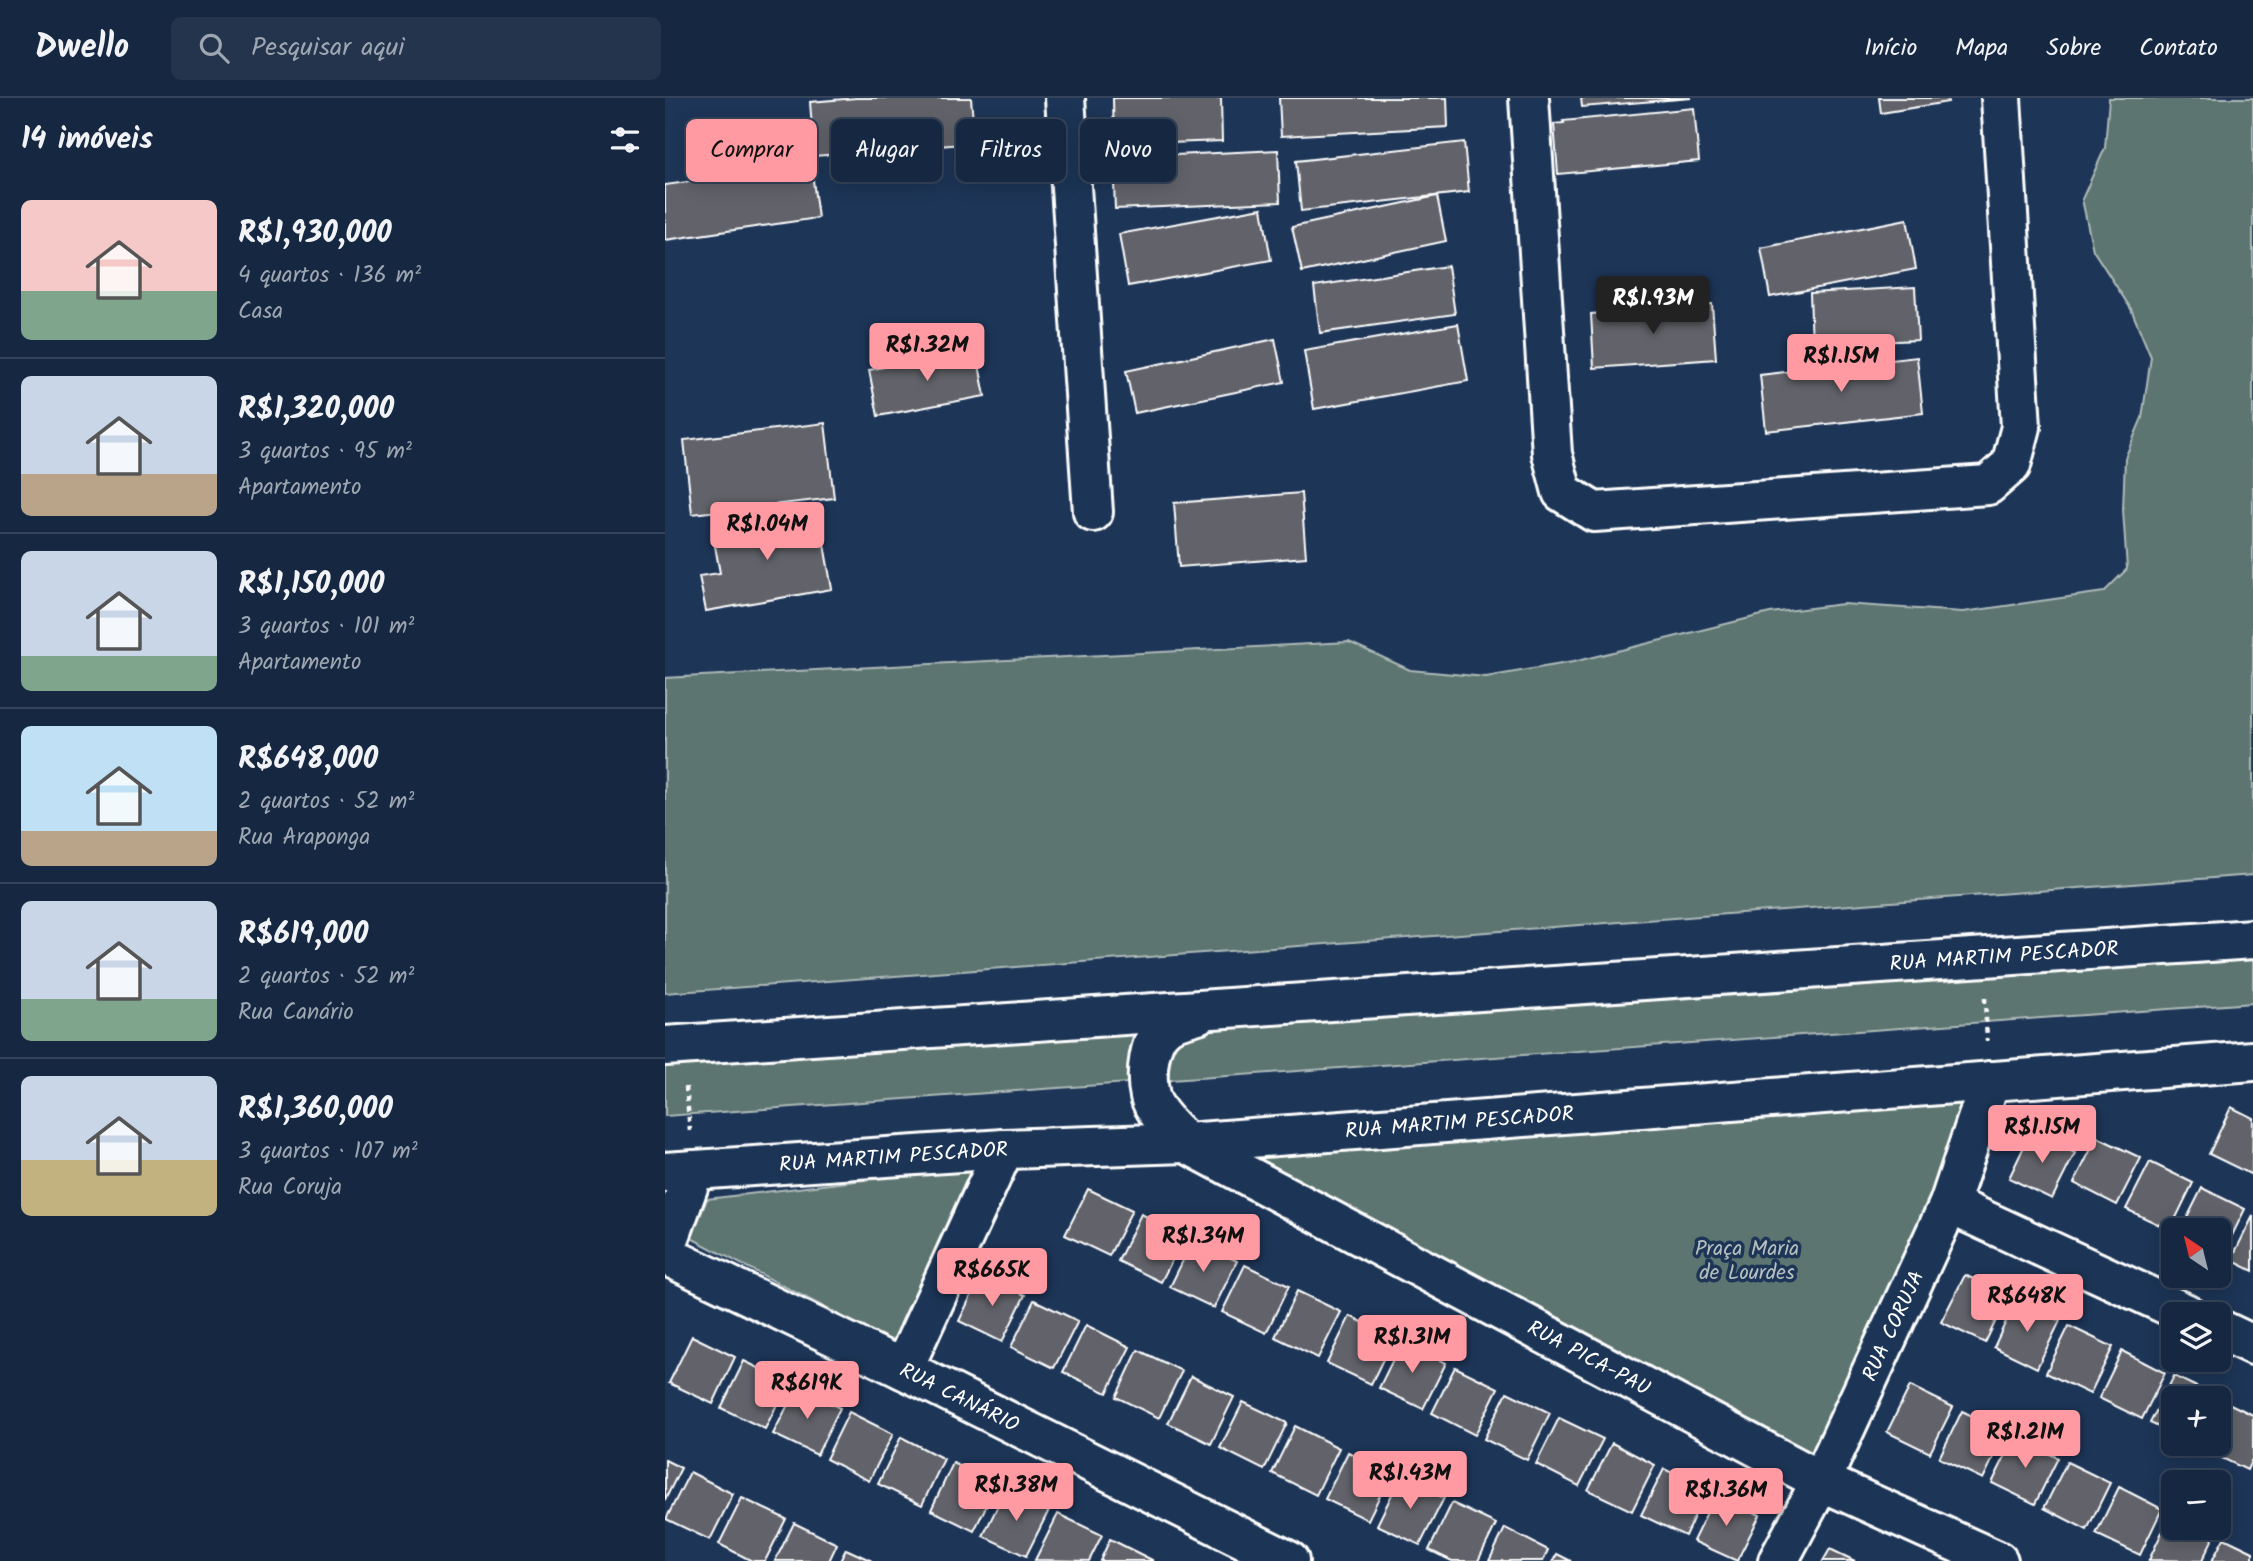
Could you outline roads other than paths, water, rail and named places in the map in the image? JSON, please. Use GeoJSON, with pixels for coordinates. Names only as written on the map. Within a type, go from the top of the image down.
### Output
{"type":"FeatureCollection","features":[{"type":"Feature","properties":{"kind":"street"},"geometry":{"type":"LineString","coordinates":[[1065,98],[1093,512]]}},
{"type":"Feature","properties":{"kind":"street"},"geometry":{"type":"LineString","coordinates":[[1529,98],[1552,454],[1562,492],[1594,512],[1988,485],[2011,465],[2021,426],[2001,98]]}},
{"type":"Feature","properties":{"kind":"street","name":"RUA MARTIM PESCADOR"},"geometry":{"type":"LineString","coordinates":[[673,1045],[2253,939]]}},
{"type":"Feature","properties":{"kind":"street"},"geometry":{"type":"LineString","coordinates":[[1186,1143],[1163,1118],[1150,1097],[1150,1059],[1154,1041],[1167,1024],[1210,1009]]}},
{"type":"Feature","properties":{"kind":"street","name":"RUA MARTIM PESCADOR"},"geometry":{"type":"LineString","coordinates":[[679,1171],[1004,1149],[1186,1143],[2253,1061]]}},
{"type":"Feature","properties":{"kind":"street","name":"RUA CORUJA"},"geometry":{"type":"LineString","coordinates":[[1778,1561],[1821,1481],[1949,1205],[1990,1081]]}},
{"type":"Feature","properties":{"kind":"street","name":"RUA PICA-PAU"},"geometry":{"type":"LineString","coordinates":[[1186,1143],[1821,1481],[1999,1561]]}},
{"type":"Feature","properties":{"kind":"street"},"geometry":{"type":"LineString","coordinates":[[902,1369],[1004,1149]]}},
{"type":"Feature","properties":{"kind":"street","name":"RUA CANÁRIO"},"geometry":{"type":"LineString","coordinates":[[679,1171],[665,1253],[1289,1561]]}},
{"type":"Feature","properties":{"kind":"street"},"geometry":{"type":"LineString","coordinates":[[1949,1205],[2161,1302]]}},
{"type":"Feature","properties":{"kind":"street"},"geometry":{"type":"LineString","coordinates":[[2231,1335],[2253,1345]]}},
{"type":"Feature","properties":{"kind":"park label","name":"Praça Maria de Lourdes"},"geometry":{"type":"Point","coordinates":[1747,1260]}}]}
